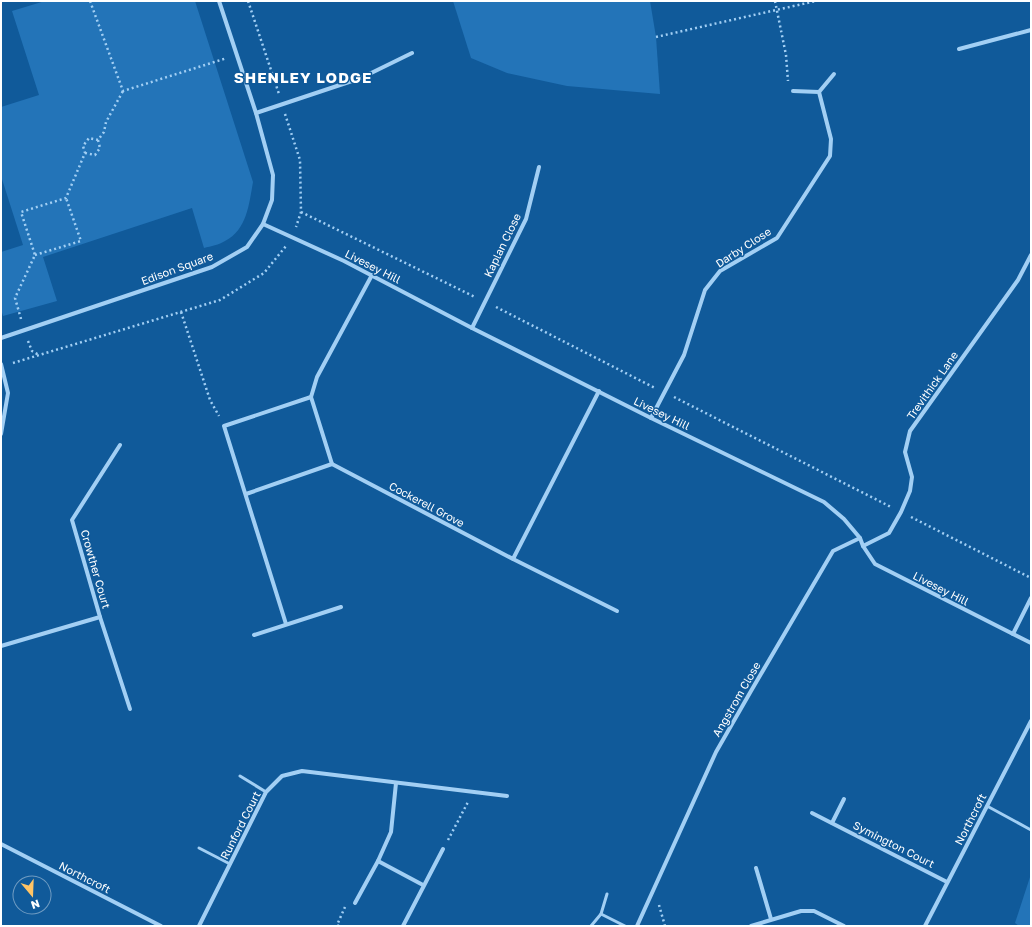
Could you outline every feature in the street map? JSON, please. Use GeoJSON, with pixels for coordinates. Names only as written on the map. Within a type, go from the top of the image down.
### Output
{"type":"FeatureCollection","features":[{"type":"Feature","properties":{"kind":"street","name":"Edison Square"},"geometry":{"type":"LineString","coordinates":[[1,338],[212,267],[247,247],[263,224],[272,200],[273,175],[256,113],[219,1]]}},
{"type":"Feature","properties":{"kind":"street"},"geometry":{"type":"LineString","coordinates":[[959,49],[1031,30]]}},
{"type":"Feature","properties":{"kind":"street"},"geometry":{"type":"LineString","coordinates":[[256,113],[361,78],[412,53]]}},
{"type":"Feature","properties":{"kind":"street"},"geometry":{"type":"LineString","coordinates":[[793,90],[819,92],[834,74]]}},
{"type":"Feature","properties":{"kind":"street","name":"Darby Close"},"geometry":{"type":"LineString","coordinates":[[651,418],[684,355],[705,290],[720,271],[777,238],[830,156],[831,139],[819,92]]}},
{"type":"Feature","properties":{"kind":"street","name":"Kaplan Close"},"geometry":{"type":"LineString","coordinates":[[472,328],[526,219],[539,167]]}},
{"type":"Feature","properties":{"kind":"street","name":"Livesey Hill"},"geometry":{"type":"LineString","coordinates":[[263,224],[292,236],[372,275],[472,328],[651,418],[824,502],[844,519],[860,538],[863,546],[875,564],[1031,643]]}},
{"type":"Feature","properties":{"kind":"street","name":"Trevithick Lane"},"geometry":{"type":"LineString","coordinates":[[863,546],[889,533],[901,512],[910,491],[912,477],[905,452],[910,432],[1018,280],[1031,254]]}},
{"type":"Feature","properties":{"kind":"street"},"geometry":{"type":"LineString","coordinates":[[246,494],[332,464],[311,397],[317,377],[372,275]]}},
{"type":"Feature","properties":{"kind":"street"},"geometry":{"type":"LineString","coordinates":[[1,365],[8,393],[1,434]]}},
{"type":"Feature","properties":{"kind":"street"},"geometry":{"type":"LineString","coordinates":[[513,559],[598,391]]}},
{"type":"Feature","properties":{"kind":"street"},"geometry":{"type":"LineString","coordinates":[[286,624],[224,426],[311,397]]}},
{"type":"Feature","properties":{"kind":"street","name":"Crowther Court"},"geometry":{"type":"LineString","coordinates":[[120,445],[72,520],[100,617],[130,710]]}},
{"type":"Feature","properties":{"kind":"street","name":"Cockerell Grove"},"geometry":{"type":"LineString","coordinates":[[332,464],[513,559],[617,611]]}},
{"type":"Feature","properties":{"kind":"street","name":"Angstrom Close"},"geometry":{"type":"LineString","coordinates":[[637,926],[716,752],[833,551],[860,538]]}},
{"type":"Feature","properties":{"kind":"street"},"geometry":{"type":"LineString","coordinates":[[1013,634],[1031,598]]}},
{"type":"Feature","properties":{"kind":"street"},"geometry":{"type":"LineString","coordinates":[[254,635],[341,608]]}},
{"type":"Feature","properties":{"kind":"street","name":"Crowther Court"},"geometry":{"type":"LineString","coordinates":[[1,646],[100,617]]}},
{"type":"Feature","properties":{"kind":"street","name":"Northcroft"},"geometry":{"type":"LineString","coordinates":[[925,926],[1031,721]]}},
{"type":"Feature","properties":{"kind":"street","name":"Runford Court"},"geometry":{"type":"LineString","coordinates":[[200,926],[266,792],[282,776],[302,770],[507,796]]}},
{"type":"Feature","properties":{"kind":"street"},"geometry":{"type":"LineString","coordinates":[[355,903],[378,861],[391,832],[396,783]]}},
{"type":"Feature","properties":{"kind":"street"},"geometry":{"type":"LineString","coordinates":[[832,823],[844,799]]}},
{"type":"Feature","properties":{"kind":"street","name":"Symington Court"},"geometry":{"type":"LineString","coordinates":[[812,812],[948,882]]}},
{"type":"Feature","properties":{"kind":"street","name":"Northcroft"},"geometry":{"type":"LineString","coordinates":[[1,844],[161,926]]}},
{"type":"Feature","properties":{"kind":"street"},"geometry":{"type":"LineString","coordinates":[[403,926],[443,849]]}},
{"type":"Feature","properties":{"kind":"street"},"geometry":{"type":"LineString","coordinates":[[378,861],[423,885]]}},
{"type":"Feature","properties":{"kind":"street"},"geometry":{"type":"LineString","coordinates":[[756,868],[771,919]]}},
{"type":"Feature","properties":{"kind":"street"},"geometry":{"type":"LineString","coordinates":[[751,926],[801,911],[814,911],[844,926]]}},
{"type":"Feature","properties":{"kind":"lane"},"geometry":{"type":"LineString","coordinates":[[240,776],[266,792]]}},
{"type":"Feature","properties":{"kind":"lane"},"geometry":{"type":"LineString","coordinates":[[987,806],[1031,830]]}},
{"type":"Feature","properties":{"kind":"lane"},"geometry":{"type":"LineString","coordinates":[[199,848],[230,864]]}},
{"type":"Feature","properties":{"kind":"lane"},"geometry":{"type":"LineString","coordinates":[[592,926],[601,914],[607,894]]}},
{"type":"Feature","properties":{"kind":"lane"},"geometry":{"type":"LineString","coordinates":[[601,914],[625,926]]}},
{"type":"Feature","properties":{"kind":"path"},"geometry":{"type":"LineString","coordinates":[[90,1],[123,91]]}},
{"type":"Feature","properties":{"kind":"path"},"geometry":{"type":"LineString","coordinates":[[775,1],[786,55],[788,81],[793,90]]}},
{"type":"Feature","properties":{"kind":"path"},"geometry":{"type":"LineString","coordinates":[[656,37],[816,1]]}},
{"type":"Feature","properties":{"kind":"path"},"geometry":{"type":"LineString","coordinates":[[98,140],[104,132],[106,122],[123,91],[225,59]]}},
{"type":"Feature","properties":{"kind":"path"},"geometry":{"type":"LineString","coordinates":[[35,255],[80,241],[66,198],[85,153],[83,146],[89,138],[98,140]]}},
{"type":"Feature","properties":{"kind":"path"},"geometry":{"type":"LineString","coordinates":[[85,153],[95,155],[100,148],[98,140]]}},
{"type":"Feature","properties":{"kind":"path"},"geometry":{"type":"LineString","coordinates":[[1,365],[39,355],[220,300],[264,273],[292,236],[301,212],[301,193]]}},
{"type":"Feature","properties":{"kind":"path"},"geometry":{"type":"LineString","coordinates":[[39,355],[32,351],[24,330],[15,298],[35,255],[21,212],[66,198]]}},
{"type":"Feature","properties":{"kind":"path"},"geometry":{"type":"LineString","coordinates":[[181,312],[210,400],[224,426]]}},
{"type":"Feature","properties":{"kind":"path"},"geometry":{"type":"LineString","coordinates":[[443,849],[472,792]]}},
{"type":"Feature","properties":{"kind":"path"},"geometry":{"type":"LineString","coordinates":[[339,926],[336,925],[346,907],[355,903]]}},
{"type":"Feature","properties":{"kind":"shaded area"},"geometry":{"type":"Polygon","coordinates":[[[45,1],[195,1],[253,182],[246,216],[238,230],[223,242],[204,248],[192,208],[43,257],[57,301],[3,316],[1,309],[1,252],[23,245],[1,176],[1,107],[39,95],[12,11],[45,1]]]}},
{"type":"Feature","properties":{"kind":"shaded area"},"geometry":{"type":"Polygon","coordinates":[[[453,1],[650,1],[656,37],[660,94],[567,86],[507,73],[471,58],[453,1]]]}},
{"type":"Feature","properties":{"kind":"shaded area"},"geometry":{"type":"Polygon","coordinates":[[[1031,874],[1031,926],[1019,926],[1015,923],[1031,874]]]}},
{"type":"Feature","properties":{"kind":"district","name":"SHENLEY LODGE"},"geometry":{"type":"Point","coordinates":[303,77]}}]}
